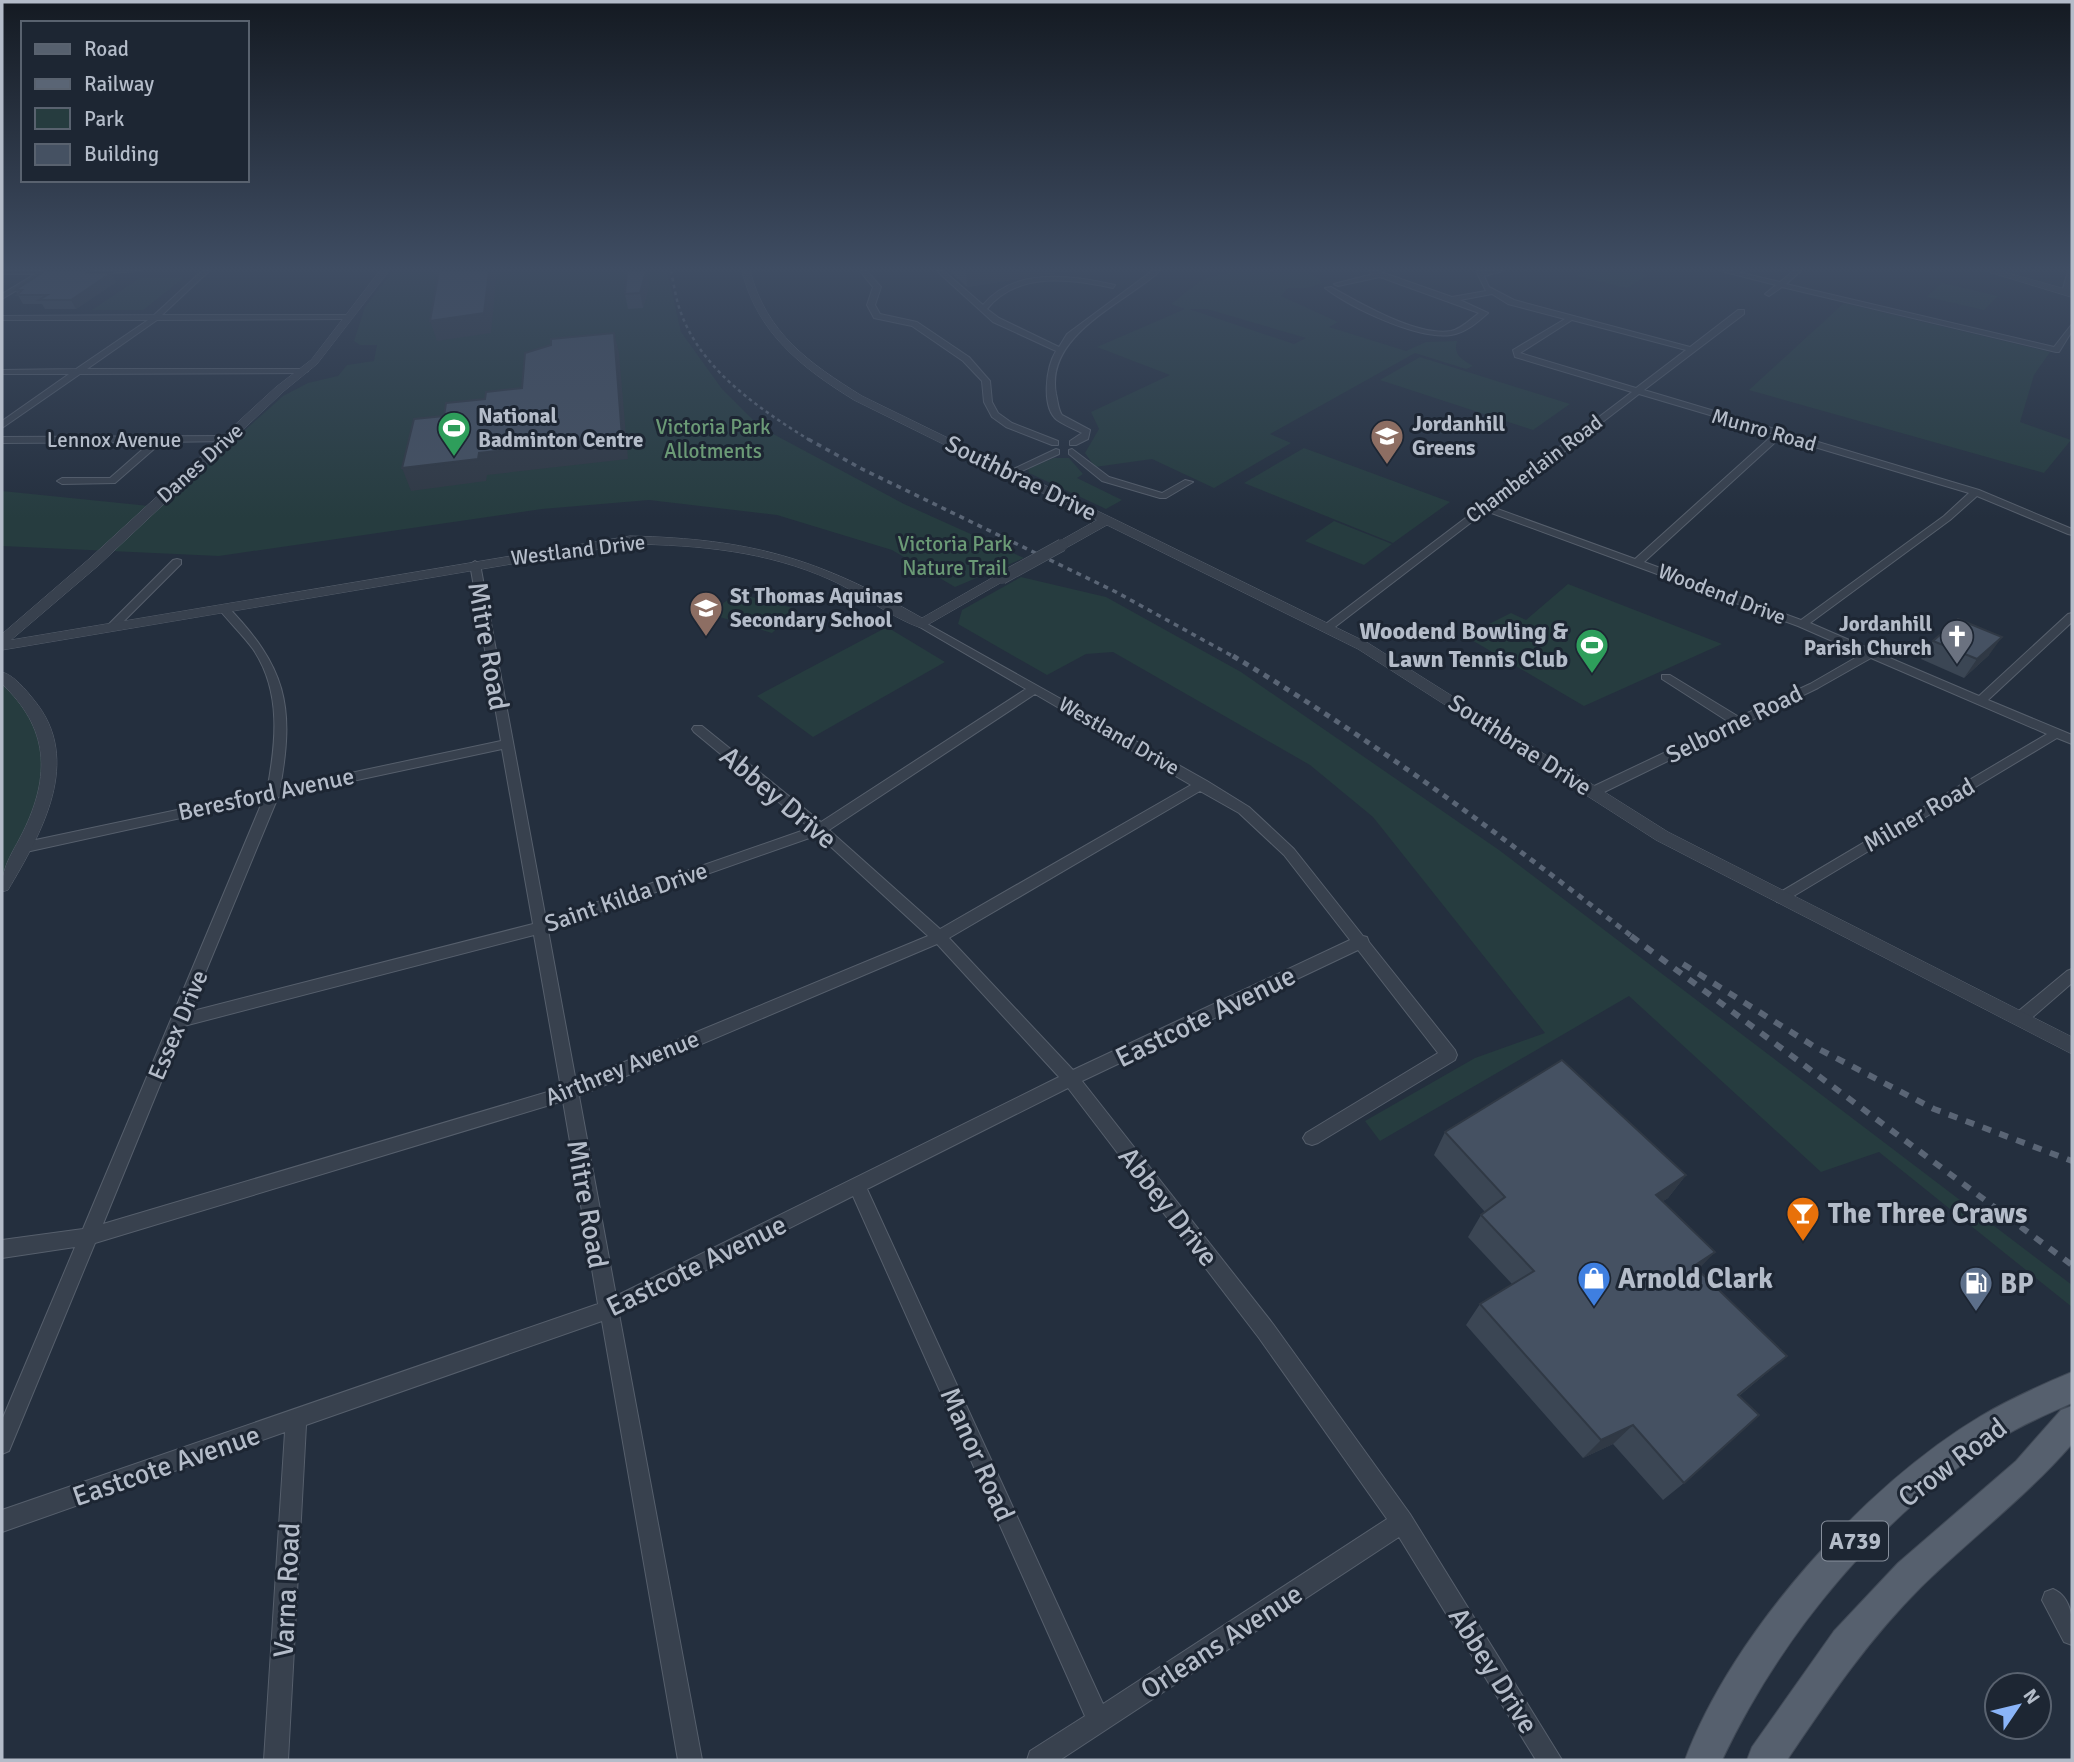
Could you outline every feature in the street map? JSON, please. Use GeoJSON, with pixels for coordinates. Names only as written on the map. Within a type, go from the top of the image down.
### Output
{"type":"FeatureCollection","features":[{"type":"Feature","properties":{"kind":"main road","name":"Crow Road"},"geometry":{"type":"LineString","coordinates":[[1703,1760],[1746,1678],[1803,1600],[1851,1545],[1937,1467],[1991,1427],[2072,1387]]}},
{"type":"Feature","properties":{"kind":"main road","name":"Crow Road"},"geometry":{"type":"LineString","coordinates":[[1765,1760],[1846,1643],[1910,1575],[2027,1472],[2072,1421]]}},
{"type":"Feature","properties":{"kind":"street"},"geometry":{"type":"LineString","coordinates":[[2,425],[103,353]]}},
{"type":"Feature","properties":{"kind":"street","name":"Danes Drive"},"geometry":{"type":"LineString","coordinates":[[2,643],[304,371],[318,353]]}},
{"type":"Feature","properties":{"kind":"street","name":"Southbrae Drive"},"geometry":{"type":"LineString","coordinates":[[797,353],[809,366],[872,405],[1327,628],[1398,666],[1662,836],[2072,1046]]}},
{"type":"Feature","properties":{"kind":"street"},"geometry":{"type":"LineString","coordinates":[[957,353],[986,381],[988,402],[995,415],[1055,448],[1073,448],[1087,432],[1059,417],[1055,411],[1050,383],[1058,353]]}},
{"type":"Feature","properties":{"kind":"street","name":"Munro Road"},"geometry":{"type":"LineString","coordinates":[[1517,353],[1778,435],[1976,492],[2072,532]]}},
{"type":"Feature","properties":{"kind":"street","name":"Chamberlain Road"},"geometry":{"type":"LineString","coordinates":[[1327,628],[1683,353]]}},
{"type":"Feature","properties":{"kind":"street"},"geometry":{"type":"LineString","coordinates":[[2,372],[304,371]]}},
{"type":"Feature","properties":{"kind":"street"},"geometry":{"type":"LineString","coordinates":[[1638,562],[1778,435]]}},
{"type":"Feature","properties":{"kind":"street","name":"Lennox Avenue"},"geometry":{"type":"LineString","coordinates":[[2,440],[227,439]]}},
{"type":"Feature","properties":{"kind":"street"},"geometry":{"type":"LineString","coordinates":[[62,481],[112,481],[159,440]]}},
{"type":"Feature","properties":{"kind":"street"},"geometry":{"type":"LineString","coordinates":[[1010,473],[1055,448]]}},
{"type":"Feature","properties":{"kind":"street"},"geometry":{"type":"LineString","coordinates":[[1073,448],[1094,475],[1116,486],[1144,489],[1163,496],[1188,481]]}},
{"type":"Feature","properties":{"kind":"street"},"geometry":{"type":"LineString","coordinates":[[1802,624],[1947,517],[1976,492]]}},
{"type":"Feature","properties":{"kind":"street","name":"Woodend Drive"},"geometry":{"type":"LineString","coordinates":[[1484,507],[1638,562],[1873,652],[2072,740]]}},
{"type":"Feature","properties":{"kind":"street"},"geometry":{"type":"LineString","coordinates":[[922,624],[1107,520]]}},
{"type":"Feature","properties":{"kind":"street","name":"Westland Drive"},"geometry":{"type":"LineString","coordinates":[[2,643],[111,628],[475,564],[630,540],[686,541],[734,548],[818,570],[850,583],[1202,784],[1244,810],[1289,852],[1362,941],[1449,1055],[1312,1138]]}},
{"type":"Feature","properties":{"kind":"street"},"geometry":{"type":"LineString","coordinates":[[111,628],[177,562]]}},
{"type":"Feature","properties":{"kind":"street","name":"Mitre Road"},"geometry":{"type":"LineString","coordinates":[[475,564],[690,1760]]}},
{"type":"Feature","properties":{"kind":"street","name":"Essex Drive"},"geometry":{"type":"LineString","coordinates":[[2,1444],[273,793],[282,749],[282,710],[274,678],[256,643],[223,608]]}},
{"type":"Feature","properties":{"kind":"street"},"geometry":{"type":"LineString","coordinates":[[1981,700],[2072,616]]}},
{"type":"Feature","properties":{"kind":"street","name":"Selborne Road"},"geometry":{"type":"LineString","coordinates":[[1593,792],[1824,681],[1873,652]]}},
{"type":"Feature","properties":{"kind":"street"},"geometry":{"type":"LineString","coordinates":[[2,676],[27,699],[42,722],[49,756],[45,798],[26,847],[2,886]]}},
{"type":"Feature","properties":{"kind":"street"},"geometry":{"type":"LineString","coordinates":[[1666,677],[1736,721]]}},
{"type":"Feature","properties":{"kind":"street","name":"Saint Kilda Drive"},"geometry":{"type":"LineString","coordinates":[[180,1021],[539,928],[820,828],[1035,689]]}},
{"type":"Feature","properties":{"kind":"street","name":"Abbey Drive"},"geometry":{"type":"LineString","coordinates":[[698,729],[820,828],[939,937],[1071,1079],[1266,1331],[1402,1522],[1550,1760]]}},
{"type":"Feature","properties":{"kind":"street","name":"Milner Road"},"geometry":{"type":"LineString","coordinates":[[1782,898],[2057,733]]}},
{"type":"Feature","properties":{"kind":"street","name":"Beresford Avenue"},"geometry":{"type":"LineString","coordinates":[[26,847],[506,744]]}},
{"type":"Feature","properties":{"kind":"street","name":"Airthrey Avenue"},"geometry":{"type":"LineString","coordinates":[[2,1249],[90,1236],[568,1093],[939,937],[1202,784]]}},
{"type":"Feature","properties":{"kind":"street","name":"Eastcote Avenue"},"geometry":{"type":"LineString","coordinates":[[2,1521],[607,1310],[1071,1079],[1362,941]]}},
{"type":"Feature","properties":{"kind":"street"},"geometry":{"type":"LineString","coordinates":[[2021,1018],[2072,975]]}},
{"type":"Feature","properties":{"kind":"street","name":"Manor Road"},"geometry":{"type":"LineString","coordinates":[[857,1186],[1099,1721]]}},
{"type":"Feature","properties":{"kind":"street","name":"Varna Road"},"geometry":{"type":"LineString","coordinates":[[276,1760],[296,1420]]}},
{"type":"Feature","properties":{"kind":"street","name":"Orleans Avenue"},"geometry":{"type":"LineString","coordinates":[[1039,1760],[1402,1522]]}},
{"type":"Feature","properties":{"kind":"street"},"geometry":{"type":"LineString","coordinates":[[2072,1613],[2053,1600],[2072,1634]]}},
{"type":"Feature","properties":{"kind":"green space"},"geometry":{"type":"Polygon","coordinates":[[[375,353],[696,353],[722,389],[760,427],[904,504],[1024,558],[955,587],[892,550],[777,515],[649,500],[542,509],[219,556],[2,546],[2,491],[159,507],[283,396],[308,383],[338,376],[347,365],[374,361],[375,353]]]}},
{"type":"Feature","properties":{"kind":"green space","name":"Jordanhill Greens"},"geometry":{"type":"Polygon","coordinates":[[[1113,353],[1415,353],[1270,434],[1291,443],[1214,488],[1152,459],[1095,467],[1085,453],[1099,429],[1091,412],[1170,375],[1113,353]]]}},
{"type":"Feature","properties":{"kind":"green space","name":"Jordanhill Greens"},"geometry":{"type":"Polygon","coordinates":[[[1416,353],[1457,353],[1473,366],[1466,369],[1416,353]]]}},
{"type":"Feature","properties":{"kind":"green space"},"geometry":{"type":"Polygon","coordinates":[[[1789,353],[2049,353],[2034,375],[2020,422],[2071,440],[2044,473],[1749,390],[1789,353]]]}},
{"type":"Feature","properties":{"kind":"green space"},"geometry":{"type":"Polygon","coordinates":[[[1420,357],[1570,404],[1533,430],[1380,380],[1420,357]]]}},
{"type":"Feature","properties":{"kind":"green space"},"geometry":{"type":"Polygon","coordinates":[[[1304,448],[1450,502],[1393,543],[1244,483],[1304,448]]]}},
{"type":"Feature","properties":{"kind":"green space"},"geometry":{"type":"Polygon","coordinates":[[[1054,458],[1069,458],[1083,474],[1077,478],[1122,500],[1106,509],[1029,473],[1028,469],[1054,458]]]}},
{"type":"Feature","properties":{"kind":"green space"},"geometry":{"type":"Polygon","coordinates":[[[1334,521],[1392,544],[1364,565],[1305,541],[1334,521]]]}},
{"type":"Feature","properties":{"kind":"green space"},"geometry":{"type":"Polygon","coordinates":[[[1021,577],[1106,597],[1241,672],[1499,850],[2072,1285],[2072,1307],[1879,1152],[1821,1172],[1629,996],[1380,1141],[1365,1121],[1475,1058],[1545,1033],[1373,817],[1310,765],[1113,652],[1086,654],[1047,675],[958,624],[962,610],[1021,577]]]}},
{"type":"Feature","properties":{"kind":"green space","name":"Woodend Bowling & Lawn Tennis Club"},"geometry":{"type":"Polygon","coordinates":[[[1568,584],[1722,644],[1584,706],[1465,636],[1511,613],[1526,620],[1568,584]]]}},
{"type":"Feature","properties":{"kind":"green space"},"geometry":{"type":"Polygon","coordinates":[[[736,593],[797,609],[772,633],[710,614],[736,593]]]}},
{"type":"Feature","properties":{"kind":"green space"},"geometry":{"type":"Polygon","coordinates":[[[887,627],[945,662],[813,737],[757,696],[887,627]]]}},
{"type":"Feature","properties":{"kind":"green space"},"geometry":{"type":"Polygon","coordinates":[[[2,676],[27,699],[49,756],[26,847],[2,885],[2,676]]]}},
{"type":"Feature","properties":{"kind":"building"},"geometry":{"type":"Polygon","coordinates":[[[525,353],[616,353],[622,437],[479,453],[478,459],[402,468],[414,419],[444,416],[446,403],[485,399],[486,392],[522,388],[525,353]]]}},
{"type":"Feature","properties":{"kind":"building"},"geometry":{"type":"Polygon","coordinates":[[[1958,619],[2002,637],[1977,659],[1933,641],[1958,619]]]}},
{"type":"Feature","properties":{"kind":"building","name":"Arnold Clark"},"geometry":{"type":"Polygon","coordinates":[[[1562,1060],[1686,1175],[1656,1195],[1715,1252],[1694,1266],[1787,1356],[1738,1395],[1759,1415],[1684,1483],[1633,1425],[1601,1440],[1480,1304],[1534,1271],[1481,1215],[1505,1197],[1445,1132],[1562,1060]]]}},
{"type":"Feature","properties":{"kind":"railway"},"geometry":{"type":"LineString","coordinates":[[703,353],[718,371],[753,402],[811,441]]}},
{"type":"Feature","properties":{"kind":"railway"},"geometry":{"type":"LineString","coordinates":[[808,439],[862,469],[1116,592],[1236,658]]}},
{"type":"Feature","properties":{"kind":"railway"},"geometry":{"type":"LineString","coordinates":[[1233,656],[1388,756],[1634,938]]}},
{"type":"Feature","properties":{"kind":"railway"},"geometry":{"type":"LineString","coordinates":[[1631,936],[2072,1265]]}},
{"type":"Feature","properties":{"kind":"railway"},"geometry":{"type":"LineString","coordinates":[[1683,964],[1815,1047],[1934,1109],[2072,1161]]}},
{"type":"Feature","properties":{"kind":"place","name":"National Badminton Centre"},"geometry":{"type":"Point","coordinates":[454,458]}},
{"type":"Feature","properties":{"kind":"place","name":"Jordanhill Greens"},"geometry":{"type":"Point","coordinates":[1387,466]}},
{"type":"Feature","properties":{"kind":"place","name":"St Thomas Aquinas Secondary School"},"geometry":{"type":"Point","coordinates":[706,638]}},
{"type":"Feature","properties":{"kind":"place","name":"Jordanhill Parish Church"},"geometry":{"type":"Point","coordinates":[1957,666]}},
{"type":"Feature","properties":{"kind":"place","name":"Woodend Bowling & Lawn Tennis Club"},"geometry":{"type":"Point","coordinates":[1592,675]}},
{"type":"Feature","properties":{"kind":"place","name":"The Three Craws"},"geometry":{"type":"Point","coordinates":[1803,1243]}},
{"type":"Feature","properties":{"kind":"place","name":"Arnold Clark"},"geometry":{"type":"Point","coordinates":[1594,1308]}},
{"type":"Feature","properties":{"kind":"place","name":"BP"},"geometry":{"type":"Point","coordinates":[1976,1313]}},
{"type":"Feature","properties":{"kind":"park label","name":"Victoria Park Allotments"},"geometry":{"type":"Point","coordinates":[713,439]}},
{"type":"Feature","properties":{"kind":"park label","name":"Victoria Park Nature Trail"},"geometry":{"type":"Point","coordinates":[955,556]}}]}
